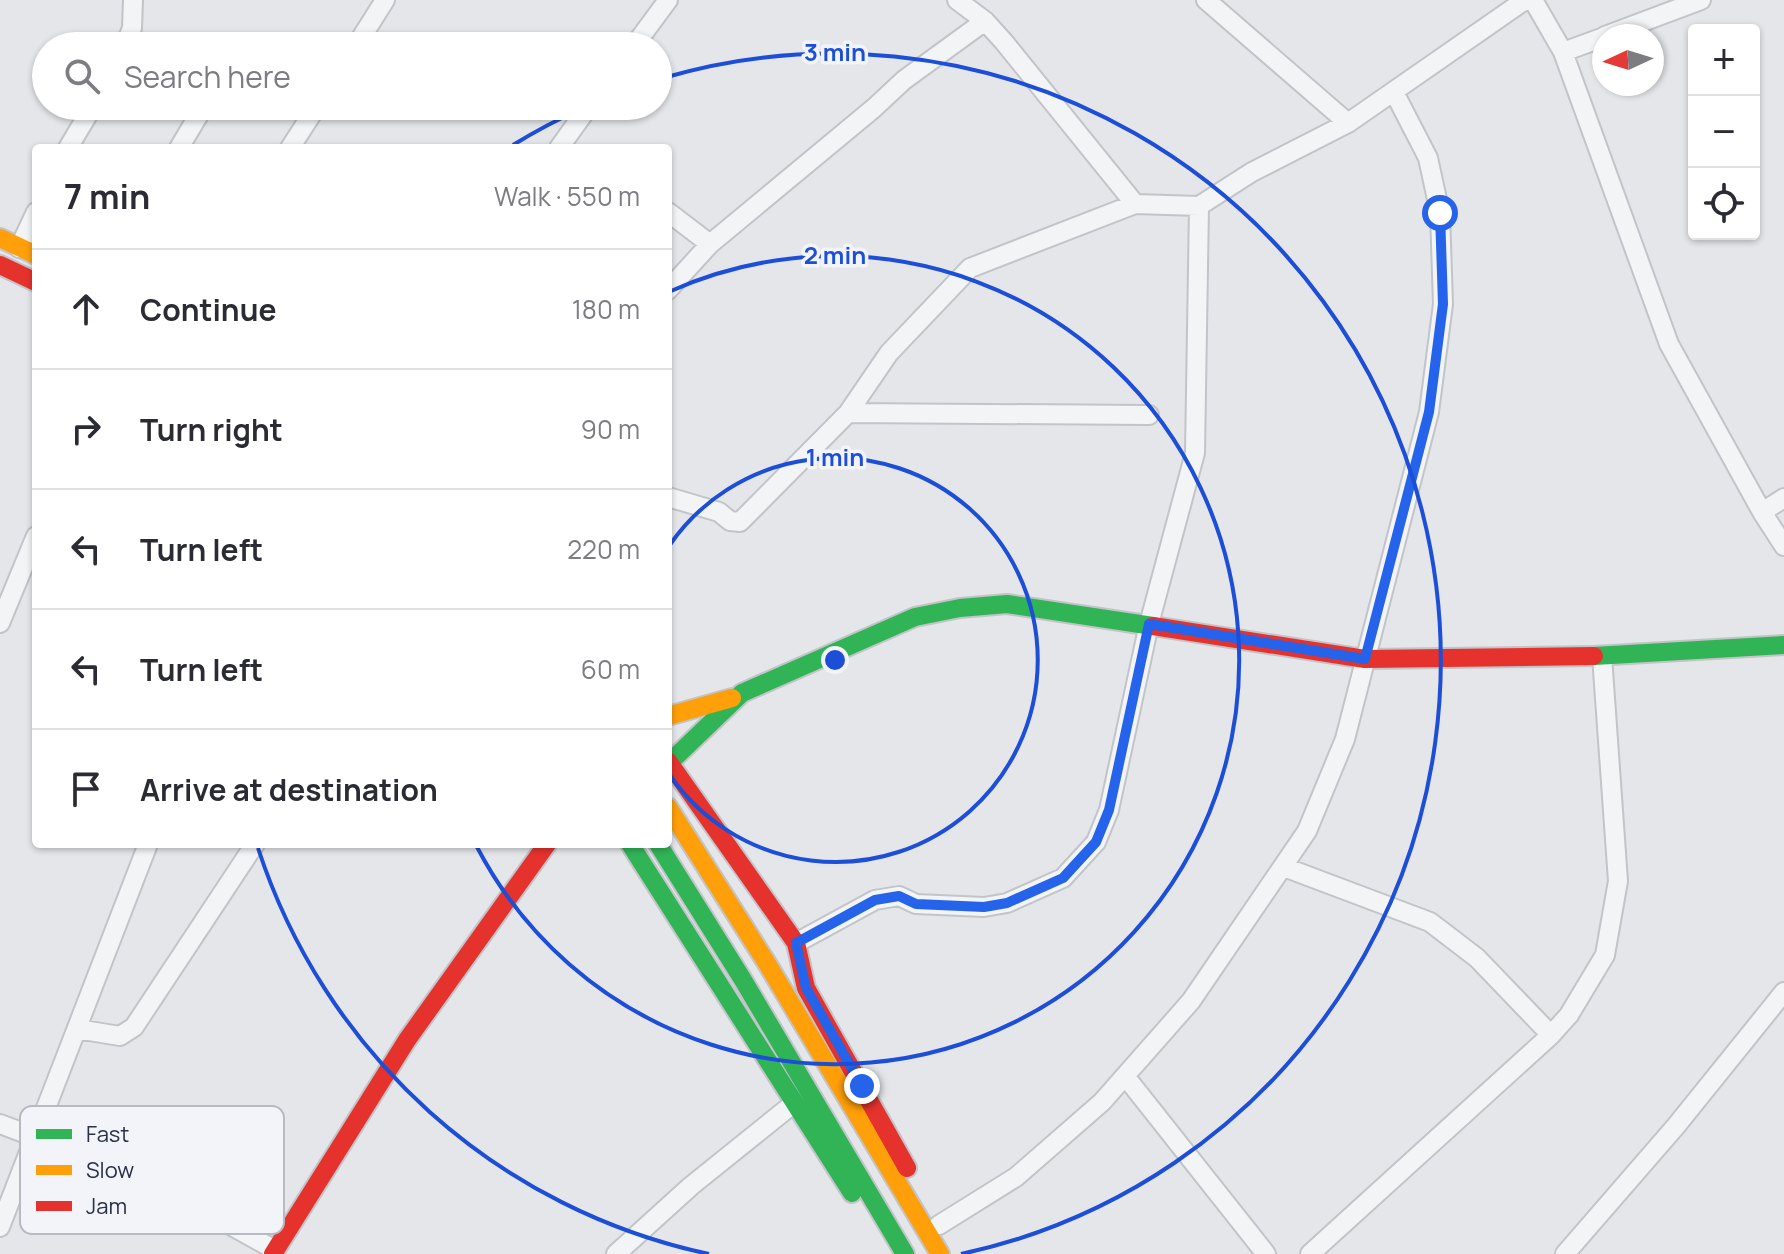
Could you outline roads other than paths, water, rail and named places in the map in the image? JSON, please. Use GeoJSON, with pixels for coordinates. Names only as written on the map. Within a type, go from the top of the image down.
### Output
{"type":"FeatureCollection","features":[{"type":"Feature","properties":{"kind":"main road"},"geometry":{"type":"LineString","coordinates":[[0,238],[28,251]]}},
{"type":"Feature","properties":{"kind":"main road"},"geometry":{"type":"LineString","coordinates":[[0,265],[32,280]]}},
{"type":"Feature","properties":{"kind":"main road"},"geometry":{"type":"LineString","coordinates":[[672,715],[735,697],[915,617],[960,608],[1007,604],[1365,659],[1602,656],[1784,645]]}},
{"type":"Feature","properties":{"kind":"main road"},"geometry":{"type":"LineString","coordinates":[[672,759],[735,697]]}},
{"type":"Feature","properties":{"kind":"main road"},"geometry":{"type":"LineString","coordinates":[[672,769],[796,943],[806,988],[939,1225],[940,1254]]}},
{"type":"Feature","properties":{"kind":"main road"},"geometry":{"type":"LineString","coordinates":[[672,813],[768,965],[940,1254]]}},
{"type":"Feature","properties":{"kind":"main road"},"geometry":{"type":"LineString","coordinates":[[274,1252],[407,1040],[544,848]]}},
{"type":"Feature","properties":{"kind":"main road"},"geometry":{"type":"LineString","coordinates":[[633,848],[793,1104],[882,1239],[903,1254]]}},
{"type":"Feature","properties":{"kind":"main road"},"geometry":{"type":"LineString","coordinates":[[660,848],[743,980],[903,1254]]}},
{"type":"Feature","properties":{"kind":"street"},"geometry":{"type":"LineString","coordinates":[[130,32],[133,0]]}},
{"type":"Feature","properties":{"kind":"street"},"geometry":{"type":"LineString","coordinates":[[365,32],[385,0]]}},
{"type":"Feature","properties":{"kind":"street"},"geometry":{"type":"LineString","coordinates":[[644,32],[668,0]]}},
{"type":"Feature","properties":{"kind":"street"},"geometry":{"type":"LineString","coordinates":[[957,0],[985,21],[1135,204]]}},
{"type":"Feature","properties":{"kind":"street"},"geometry":{"type":"LineString","coordinates":[[1206,0],[1348,123]]}},
{"type":"Feature","properties":{"kind":"street"},"geometry":{"type":"LineString","coordinates":[[672,498],[719,512],[730,521],[740,522],[848,413],[889,353],[970,268],[1135,204],[1199,206],[1252,172],[1348,123],[1525,0]]}},
{"type":"Feature","properties":{"kind":"street"},"geometry":{"type":"LineString","coordinates":[[1533,0],[1563,52],[1669,344],[1784,546]]}},
{"type":"Feature","properties":{"kind":"street"},"geometry":{"type":"LineString","coordinates":[[1637,24],[1701,0]]}},
{"type":"Feature","properties":{"kind":"street"},"geometry":{"type":"LineString","coordinates":[[672,286],[710,244],[904,80],[985,21]]}},
{"type":"Feature","properties":{"kind":"street"},"geometry":{"type":"LineString","coordinates":[[1563,52],[1592,41]]}},
{"type":"Feature","properties":{"kind":"street"},"geometry":{"type":"LineString","coordinates":[[939,1225],[1016,1177],[1102,1102],[1191,1001],[1307,831],[1345,739],[1429,412],[1443,304],[1440,213],[1428,158],[1394,92]]}},
{"type":"Feature","properties":{"kind":"street"},"geometry":{"type":"LineString","coordinates":[[70,144],[85,120]]}},
{"type":"Feature","properties":{"kind":"street"},"geometry":{"type":"LineString","coordinates":[[181,144],[196,120]]}},
{"type":"Feature","properties":{"kind":"street"},"geometry":{"type":"LineString","coordinates":[[293,144],[308,120]]}},
{"type":"Feature","properties":{"kind":"street"},"geometry":{"type":"LineString","coordinates":[[566,144],[581,120]]}},
{"type":"Feature","properties":{"kind":"street"},"geometry":{"type":"LineString","coordinates":[[796,943],[875,900],[899,896],[916,904],[984,907],[1007,903],[1063,878],[1096,842],[1109,810],[1149,624],[1195,453],[1199,206]]}},
{"type":"Feature","properties":{"kind":"street"},"geometry":{"type":"LineString","coordinates":[[672,215],[710,244]]}},
{"type":"Feature","properties":{"kind":"street"},"geometry":{"type":"LineString","coordinates":[[848,413],[1149,415]]}},
{"type":"Feature","properties":{"kind":"street"},"geometry":{"type":"LineString","coordinates":[[1762,512],[1784,498]]}},
{"type":"Feature","properties":{"kind":"street"},"geometry":{"type":"LineString","coordinates":[[0,623],[32,546]]}},
{"type":"Feature","properties":{"kind":"street"},"geometry":{"type":"LineString","coordinates":[[1310,1254],[1551,1035],[1569,1015],[1605,955],[1618,881],[1602,656]]}},
{"type":"Feature","properties":{"kind":"street"},"geometry":{"type":"LineString","coordinates":[[47,1106],[146,848]]}},
{"type":"Feature","properties":{"kind":"street"},"geometry":{"type":"LineString","coordinates":[[77,1029],[120,1036],[134,1027],[252,848]]}},
{"type":"Feature","properties":{"kind":"street"},"geometry":{"type":"LineString","coordinates":[[1284,867],[1430,922],[1477,958],[1551,1035]]}},
{"type":"Feature","properties":{"kind":"street"},"geometry":{"type":"LineString","coordinates":[[1565,1254],[1676,1126],[1784,992]]}},
{"type":"Feature","properties":{"kind":"street"},"geometry":{"type":"LineString","coordinates":[[1125,1076],[1266,1254]]}},
{"type":"Feature","properties":{"kind":"street"},"geometry":{"type":"LineString","coordinates":[[616,1254],[691,1186],[793,1104]]}},
{"type":"Feature","properties":{"kind":"street"},"geometry":{"type":"LineString","coordinates":[[0,1124],[20,1132]]}},
{"type":"Feature","properties":{"kind":"street"},"geometry":{"type":"LineString","coordinates":[[0,1227],[20,1175]]}},
{"type":"Feature","properties":{"kind":"street"},"geometry":{"type":"LineString","coordinates":[[243,1234],[274,1252]]}}]}
